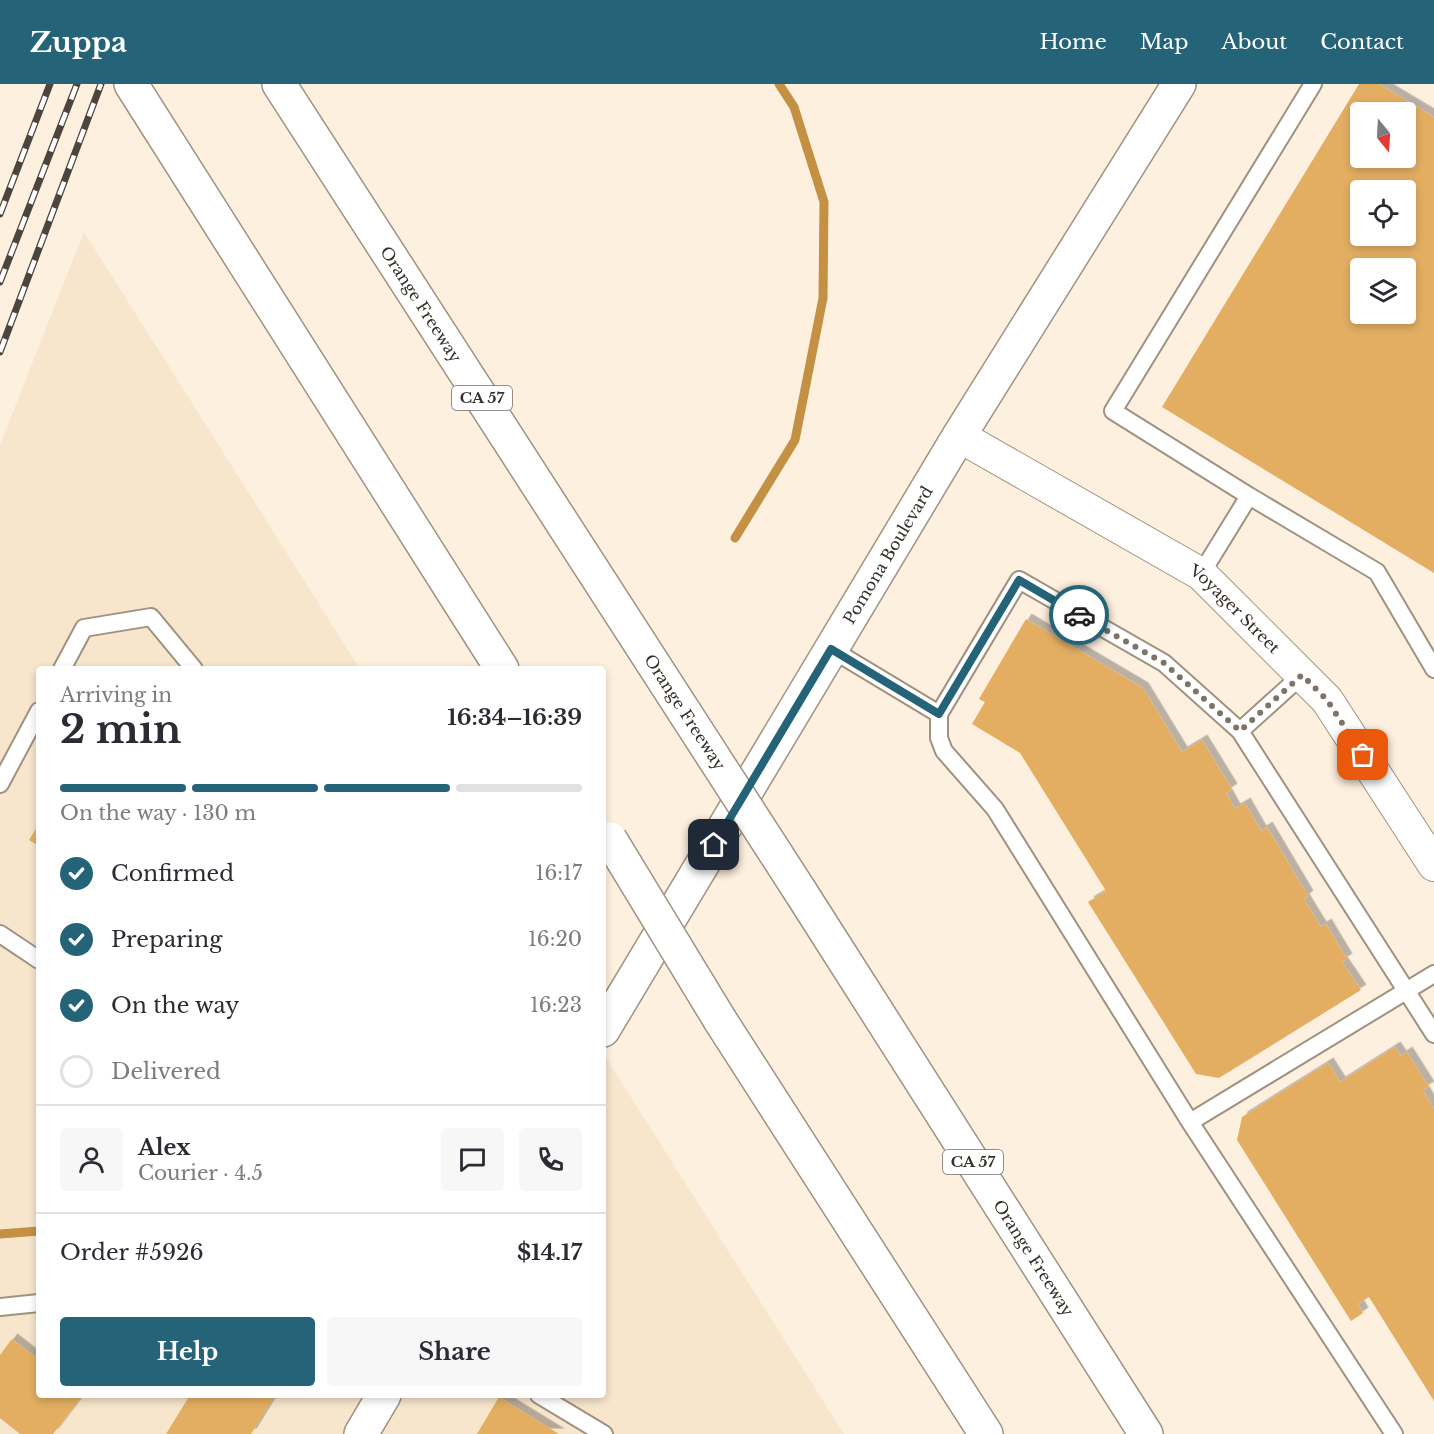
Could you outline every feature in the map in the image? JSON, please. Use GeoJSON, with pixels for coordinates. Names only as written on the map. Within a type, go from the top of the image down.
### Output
{"type":"FeatureCollection","features":[{"type":"Feature","properties":{"kind":"main road"},"geometry":{"type":"LineString","coordinates":[[131,84],[500,666]]}},
{"type":"Feature","properties":{"kind":"main road","name":"Orange Freeway"},"geometry":{"type":"LineString","coordinates":[[279,84],[800,891],[1146,1434]]}},
{"type":"Feature","properties":{"kind":"main road","name":"Pomona Boulevard"},"geometry":{"type":"LineString","coordinates":[[606,1021],[959,436],[1179,84]]}},
{"type":"Feature","properties":{"kind":"main road"},"geometry":{"type":"LineString","coordinates":[[606,833],[720,1020],[986,1434]]}},
{"type":"Feature","properties":{"kind":"main road"},"geometry":{"type":"LineString","coordinates":[[361,1434],[382,1398]]}},
{"type":"Feature","properties":{"kind":"street","name":"Voyager Street"},"geometry":{"type":"LineString","coordinates":[[959,436],[1202,574],[1327,700],[1434,866]]}},
{"type":"Feature","properties":{"kind":"lane"},"geometry":{"type":"LineString","coordinates":[[1313,84],[1113,411],[1377,572],[1434,669]]}},
{"type":"Feature","properties":{"kind":"lane"},"geometry":{"type":"LineString","coordinates":[[1202,574],[1250,496]]}},
{"type":"Feature","properties":{"kind":"lane"},"geometry":{"type":"LineString","coordinates":[[1394,1434],[1190,1122],[995,809],[944,751],[939,738],[939,714],[1019,580],[1164,663],[1240,731],[1434,1034]]}},
{"type":"Feature","properties":{"kind":"lane"},"geometry":{"type":"LineString","coordinates":[[64,666],[84,628],[152,617],[192,666]]}},
{"type":"Feature","properties":{"kind":"lane"},"geometry":{"type":"LineString","coordinates":[[831,649],[939,714]]}},
{"type":"Feature","properties":{"kind":"lane"},"geometry":{"type":"LineString","coordinates":[[1240,731],[1302,675]]}},
{"type":"Feature","properties":{"kind":"lane"},"geometry":{"type":"LineString","coordinates":[[0,784],[36,717]]}},
{"type":"Feature","properties":{"kind":"lane"},"geometry":{"type":"LineString","coordinates":[[0,934],[36,958]]}},
{"type":"Feature","properties":{"kind":"lane"},"geometry":{"type":"LineString","coordinates":[[1190,1122],[1434,974]]}},
{"type":"Feature","properties":{"kind":"lane"},"geometry":{"type":"LineString","coordinates":[[0,1307],[36,1303]]}},
{"type":"Feature","properties":{"kind":"lane"},"geometry":{"type":"LineString","coordinates":[[544,1398],[604,1434]]}},
{"type":"Feature","properties":{"kind":"shaded area"},"geometry":{"type":"Polygon","coordinates":[[[84,232],[358,666],[36,666],[36,1398],[606,1398],[606,1058],[844,1434],[0,1434],[0,445],[84,232]]]}},
{"type":"Feature","properties":{"kind":"building"},"geometry":{"type":"Polygon","coordinates":[[[1359,84],[1379,84],[1409,102],[1350,102],[1350,168],[1416,168],[1416,106],[1434,117],[1434,573],[1162,407],[1359,84]]]}},
{"type":"Feature","properties":{"kind":"building"},"geometry":{"type":"Polygon","coordinates":[[[1026,619],[1143,688],[1182,752],[1202,740],[1232,789],[1226,793],[1235,809],[1245,803],[1261,831],[1267,827],[1308,896],[1304,899],[1321,927],[1326,924],[1347,959],[1342,962],[1361,990],[1219,1078],[1196,1074],[1088,902],[1106,891],[1020,753],[972,724],[985,702],[979,699],[1026,619]]]}},
{"type":"Feature","properties":{"kind":"building"},"geometry":{"type":"Polygon","coordinates":[[[36,829],[36,844],[29,840],[36,829]]]}},
{"type":"Feature","properties":{"kind":"building"},"geometry":{"type":"Polygon","coordinates":[[[1395,1047],[1401,1056],[1407,1052],[1429,1087],[1423,1090],[1434,1109],[1434,1401],[1369,1297],[1358,1304],[1363,1313],[1351,1321],[1237,1140],[1242,1117],[1328,1063],[1340,1082],[1395,1047]]]}},
{"type":"Feature","properties":{"kind":"building"},"geometry":{"type":"Polygon","coordinates":[[[12,1339],[36,1358],[36,1398],[81,1398],[53,1434],[20,1434],[0,1418],[0,1355],[12,1339]]]}},
{"type":"Feature","properties":{"kind":"building"},"geometry":{"type":"Polygon","coordinates":[[[188,1398],[273,1398],[251,1434],[166,1434],[188,1398]]]}},
{"type":"Feature","properties":{"kind":"building"},"geometry":{"type":"Polygon","coordinates":[[[498,1398],[501,1398],[559,1434],[477,1434],[498,1398]]]}},
{"type":"Feature","properties":{"kind":"waterway"},"geometry":{"type":"LineString","coordinates":[[735,538],[795,440],[823,298],[824,202],[794,107],[779,84]]}},
{"type":"Feature","properties":{"kind":"waterway"},"geometry":{"type":"LineString","coordinates":[[0,1234],[36,1231]]}},
{"type":"Feature","properties":{"kind":"railway"},"geometry":{"type":"LineString","coordinates":[[0,214],[50,84]]}},
{"type":"Feature","properties":{"kind":"railway"},"geometry":{"type":"LineString","coordinates":[[0,282],[77,84]]}},
{"type":"Feature","properties":{"kind":"railway"},"geometry":{"type":"LineString","coordinates":[[0,352],[101,84]]}},
{"type":"Feature","properties":{"kind":"way so far"},"geometry":{"type":"LineString","coordinates":[[1079,615],[1164,663],[1240,731],[1302,675],[1327,700],[1363,755]]}},
{"type":"Feature","properties":{"kind":"route"},"geometry":{"type":"LineString","coordinates":[[714,845],[831,649],[939,714],[1019,580],[1079,615]]}}]}
